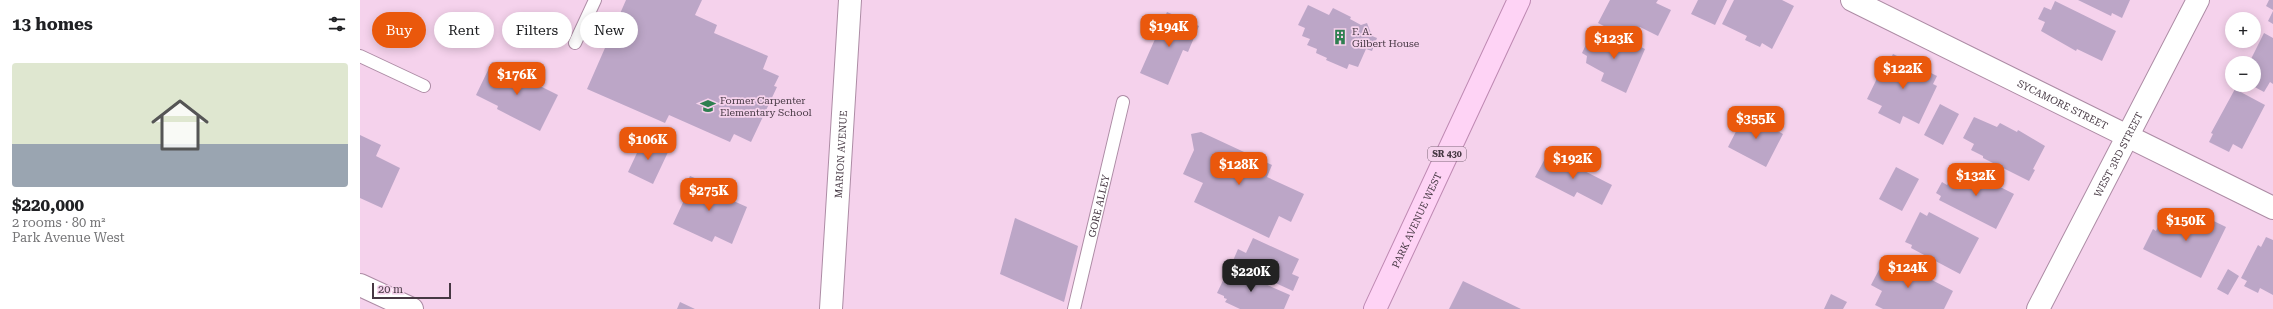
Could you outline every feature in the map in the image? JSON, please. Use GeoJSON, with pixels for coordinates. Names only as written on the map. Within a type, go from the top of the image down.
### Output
{"type":"FeatureCollection","features":[{"type":"Feature","properties":{"kind":"main road","name":"PARK AVENUE WEST"},"geometry":{"type":"LineString","coordinates":[[1375,309],[1519,0]]}},
{"type":"Feature","properties":{"kind":"street","name":"MARION AVENUE"},"geometry":{"type":"LineString","coordinates":[[831,309],[850,0]]}},
{"type":"Feature","properties":{"kind":"street","name":"SYCAMORE STREET"},"geometry":{"type":"LineString","coordinates":[[1852,0],[2127,138],[2273,208]]}},
{"type":"Feature","properties":{"kind":"street","name":"WEST 3RD STREET"},"geometry":{"type":"LineString","coordinates":[[2038,309],[2198,0]]}},
{"type":"Feature","properties":{"kind":"street"},"geometry":{"type":"LineString","coordinates":[[360,285],[412,309]]}},
{"type":"Feature","properties":{"kind":"lane"},"geometry":{"type":"LineString","coordinates":[[575,43],[595,0]]}},
{"type":"Feature","properties":{"kind":"lane"},"geometry":{"type":"LineString","coordinates":[[360,56],[424,86]]}},
{"type":"Feature","properties":{"kind":"lane","name":"GORE ALLEY"},"geometry":{"type":"LineString","coordinates":[[1074,309],[1123,102]]}},
{"type":"Feature","properties":{"kind":"building"},"geometry":{"type":"Polygon","coordinates":[[[626,0],[702,0],[695,15],[717,25],[714,33],[768,56],[763,69],[779,76],[774,86],[777,87],[751,142],[734,134],[730,142],[669,115],[665,123],[587,89],[605,48],[638,48],[638,12],[621,12],[626,0]]]}},
{"type":"Feature","properties":{"kind":"building"},"geometry":{"type":"Polygon","coordinates":[[[1610,0],[1658,0],[1656,3],[1671,10],[1658,36],[1640,27],[1633,41],[1598,23],[1610,0]]]}},
{"type":"Feature","properties":{"kind":"building"},"geometry":{"type":"Polygon","coordinates":[[[1698,0],[1727,0],[1715,25],[1691,14],[1698,0]]]}},
{"type":"Feature","properties":{"kind":"building"},"geometry":{"type":"Polygon","coordinates":[[[1734,0],[1782,0],[1794,6],[1772,49],[1762,43],[1760,47],[1745,40],[1747,36],[1722,24],[1734,0]]]}},
{"type":"Feature","properties":{"kind":"building"},"geometry":{"type":"Polygon","coordinates":[[[2078,0],[2130,0],[2122,18],[2112,13],[2111,16],[2078,0]]]}},
{"type":"Feature","properties":{"kind":"building"},"geometry":{"type":"Polygon","coordinates":[[[2269,0],[2273,0],[2273,10],[2266,6],[2269,0]]]}},
{"type":"Feature","properties":{"kind":"building"},"geometry":{"type":"Polygon","coordinates":[[[2055,1],[2116,31],[2102,61],[2077,49],[2076,51],[2041,31],[2045,22],[2038,19],[2044,7],[2051,10],[2055,1]]]}},
{"type":"Feature","properties":{"kind":"building","name":"F. A. Gilbert House"},"geometry":{"type":"Polygon","coordinates":[[[1308,5],[1329,15],[1333,8],[1351,17],[1350,19],[1361,25],[1367,23],[1372,36],[1377,38],[1372,51],[1366,49],[1358,67],[1349,64],[1347,69],[1326,60],[1327,58],[1316,53],[1317,49],[1307,45],[1310,39],[1302,36],[1305,28],[1298,25],[1308,5]]]}},
{"type":"Feature","properties":{"kind":"building"},"geometry":{"type":"Polygon","coordinates":[[[2273,11],[2273,24],[2268,21],[2273,11]]]}},
{"type":"Feature","properties":{"kind":"building"},"geometry":{"type":"Polygon","coordinates":[[[1167,12],[1199,26],[1188,52],[1183,50],[1168,85],[1140,73],[1167,12]]]}},
{"type":"Feature","properties":{"kind":"building"},"geometry":{"type":"Polygon","coordinates":[[[1592,32],[1618,45],[1621,37],[1645,49],[1626,93],[1601,81],[1604,73],[1586,63],[1587,56],[1582,53],[1592,32]]]}},
{"type":"Feature","properties":{"kind":"building"},"geometry":{"type":"Polygon","coordinates":[[[2264,33],[2273,38],[2273,84],[2270,82],[2264,92],[2261,90],[2261,56],[2252,56],[2256,48],[2261,48],[2261,39],[2264,33]]]}},
{"type":"Feature","properties":{"kind":"building"},"geometry":{"type":"Polygon","coordinates":[[[1893,54],[1937,76],[1933,84],[1937,86],[1919,124],[1903,116],[1900,124],[1878,113],[1882,106],[1867,99],[1886,60],[1889,62],[1893,54]]]}},
{"type":"Feature","properties":{"kind":"building"},"geometry":{"type":"Polygon","coordinates":[[[492,62],[558,95],[540,131],[497,109],[498,106],[476,95],[492,62]]]}},
{"type":"Feature","properties":{"kind":"building"},"geometry":{"type":"Polygon","coordinates":[[[2233,92],[2241,92],[2265,105],[2242,149],[2233,144],[2229,152],[2209,142],[2213,134],[2211,133],[2233,92]]]}},
{"type":"Feature","properties":{"kind":"building"},"geometry":{"type":"Polygon","coordinates":[[[1940,104],[1959,114],[1943,145],[1924,135],[1940,104]]]}},
{"type":"Feature","properties":{"kind":"building"},"geometry":{"type":"Polygon","coordinates":[[[1745,114],[1783,134],[1766,167],[1728,147],[1745,114]]]}},
{"type":"Feature","properties":{"kind":"building"},"geometry":{"type":"Polygon","coordinates":[[[1974,117],[1997,127],[2000,123],[2017,132],[2018,130],[2045,146],[2033,169],[2035,170],[2029,181],[1983,158],[1983,156],[1971,150],[1974,144],[1963,138],[1974,117]]]}},
{"type":"Feature","properties":{"kind":"building"},"geometry":{"type":"Polygon","coordinates":[[[1201,132],[1272,165],[1267,177],[1304,194],[1291,222],[1279,216],[1269,238],[1194,202],[1203,183],[1183,174],[1194,150],[1191,134],[1201,132]]]}},
{"type":"Feature","properties":{"kind":"building"},"geometry":{"type":"Polygon","coordinates":[[[360,135],[381,145],[376,156],[400,168],[382,208],[360,198],[360,135]]]}},
{"type":"Feature","properties":{"kind":"building"},"geometry":{"type":"Polygon","coordinates":[[[644,138],[669,150],[653,184],[628,172],[644,138]]]}},
{"type":"Feature","properties":{"kind":"building"},"geometry":{"type":"Polygon","coordinates":[[[1547,155],[1554,159],[1555,156],[1612,185],[1602,205],[1577,192],[1574,197],[1535,177],[1547,155]]]}},
{"type":"Feature","properties":{"kind":"building"},"geometry":{"type":"Polygon","coordinates":[[[1957,165],[2014,194],[1996,229],[1939,200],[1941,196],[1936,193],[1942,182],[1947,185],[1957,165]]]}},
{"type":"Feature","properties":{"kind":"building"},"geometry":{"type":"Polygon","coordinates":[[[1896,167],[1919,179],[1902,211],[1879,199],[1896,167]]]}},
{"type":"Feature","properties":{"kind":"building"},"geometry":{"type":"Polygon","coordinates":[[[690,176],[731,194],[729,199],[747,207],[732,244],[715,236],[712,242],[673,224],[686,196],[682,193],[690,176]]]}},
{"type":"Feature","properties":{"kind":"building"},"geometry":{"type":"Polygon","coordinates":[[[2187,208],[2226,227],[2201,278],[2143,249],[2153,229],[2156,231],[2162,218],[2178,226],[2187,208]]]}},
{"type":"Feature","properties":{"kind":"building"},"geometry":{"type":"Polygon","coordinates":[[[1920,212],[1927,216],[1929,212],[1979,238],[1960,274],[1911,248],[1912,245],[1905,242],[1920,212]]]}},
{"type":"Feature","properties":{"kind":"building"},"geometry":{"type":"Polygon","coordinates":[[[1015,218],[1078,246],[1064,302],[1000,274],[1015,218]]]}},
{"type":"Feature","properties":{"kind":"building"},"geometry":{"type":"Polygon","coordinates":[[[2266,237],[2273,240],[2273,295],[2260,288],[2258,293],[2244,286],[2247,281],[2241,278],[2258,245],[2261,247],[2266,237]]]}},
{"type":"Feature","properties":{"kind":"building"},"geometry":{"type":"Polygon","coordinates":[[[1253,238],[1299,259],[1292,274],[1299,277],[1293,291],[1232,263],[1238,249],[1246,253],[1253,238]]]}},
{"type":"Feature","properties":{"kind":"building"},"geometry":{"type":"Polygon","coordinates":[[[1886,256],[1953,291],[1944,309],[1883,309],[1875,305],[1882,291],[1871,285],[1886,256]]]}},
{"type":"Feature","properties":{"kind":"building"},"geometry":{"type":"Polygon","coordinates":[[[1229,268],[1290,295],[1284,309],[1240,309],[1225,302],[1227,299],[1217,293],[1229,268]]]}},
{"type":"Feature","properties":{"kind":"building"},"geometry":{"type":"Polygon","coordinates":[[[2228,269],[2239,276],[2228,295],[2217,289],[2228,269]]]}},
{"type":"Feature","properties":{"kind":"building"},"geometry":{"type":"Polygon","coordinates":[[[1463,281],[1521,309],[1449,309],[1463,281]]]}},
{"type":"Feature","properties":{"kind":"building"},"geometry":{"type":"Polygon","coordinates":[[[1831,294],[1847,302],[1843,309],[1824,309],[1831,294]]]}},
{"type":"Feature","properties":{"kind":"building"},"geometry":{"type":"Polygon","coordinates":[[[680,302],[695,309],[677,309],[680,302]]]}},
{"type":"Feature","properties":{"kind":"place","name":"F. A. Gilbert House"},"geometry":{"type":"Point","coordinates":[1340,37]}},
{"type":"Feature","properties":{"kind":"place","name":"Former Carpenter Elementary School"},"geometry":{"type":"Point","coordinates":[708,106]}}]}
